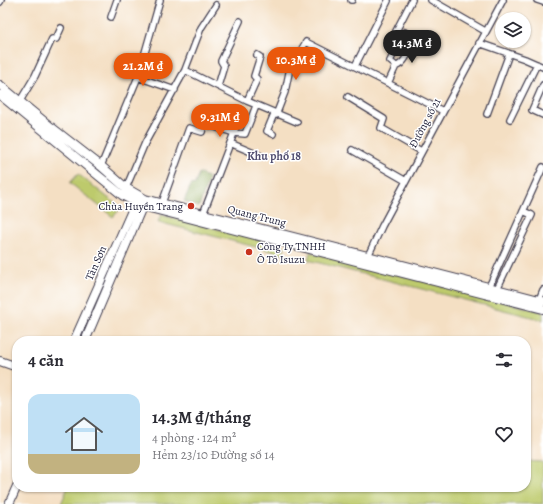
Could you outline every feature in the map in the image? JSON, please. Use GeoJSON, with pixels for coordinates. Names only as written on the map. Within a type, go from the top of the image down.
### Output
{"type":"FeatureCollection","features":[{"type":"Feature","properties":{"kind":"main road","name":"Quang Trung"},"geometry":{"type":"LineString","coordinates":[[0,84],[101,166],[140,201],[162,203],[299,242]]}},
{"type":"Feature","properties":{"kind":"main road","name":"Quang Trung"},"geometry":{"type":"LineString","coordinates":[[0,95],[116,190],[140,201],[366,259],[541,300]]}},
{"type":"Feature","properties":{"kind":"main road","name":"Tân Sơn"},"geometry":{"type":"LineString","coordinates":[[76,336],[140,201]]}},
{"type":"Feature","properties":{"kind":"main road","name":"Tân Sơn"},"geometry":{"type":"LineString","coordinates":[[87,336],[140,201]]}},
{"type":"Feature","properties":{"kind":"main road","name":"Quang Trung"},"geometry":{"type":"LineString","coordinates":[[366,259],[543,309]]}},
{"type":"Feature","properties":{"kind":"main road"},"geometry":{"type":"LineString","coordinates":[[0,361],[12,365]]}},
{"type":"Feature","properties":{"kind":"main road"},"geometry":{"type":"LineString","coordinates":[[9,504],[14,492]]}},
{"type":"Feature","properties":{"kind":"street"},"geometry":{"type":"LineString","coordinates":[[111,17],[117,0]]}},
{"type":"Feature","properties":{"kind":"street"},"geometry":{"type":"LineString","coordinates":[[101,166],[138,77],[160,0]]}},
{"type":"Feature","properties":{"kind":"street"},"geometry":{"type":"LineString","coordinates":[[396,31],[412,0]]}},
{"type":"Feature","properties":{"kind":"street"},"geometry":{"type":"LineString","coordinates":[[431,0],[485,31]]}},
{"type":"Feature","properties":{"kind":"street","name":"Đường số 21"},"geometry":{"type":"LineString","coordinates":[[366,259],[485,31],[503,0]]}},
{"type":"Feature","properties":{"kind":"street"},"geometry":{"type":"LineString","coordinates":[[537,0],[543,2]]}},
{"type":"Feature","properties":{"kind":"street"},"geometry":{"type":"LineString","coordinates":[[354,66],[388,1]]}},
{"type":"Feature","properties":{"kind":"street"},"geometry":{"type":"LineString","coordinates":[[126,188],[145,143],[185,70],[201,28],[216,5]]}},
{"type":"Feature","properties":{"kind":"street"},"geometry":{"type":"LineString","coordinates":[[218,86],[224,66],[221,61],[240,21]]}},
{"type":"Feature","properties":{"kind":"street"},"geometry":{"type":"LineString","coordinates":[[20,101],[35,76],[52,39],[56,39],[61,28]]}},
{"type":"Feature","properties":{"kind":"street"},"geometry":{"type":"LineString","coordinates":[[396,66],[390,61],[405,32]]}},
{"type":"Feature","properties":{"kind":"street"},"geometry":{"type":"LineString","coordinates":[[388,83],[396,66],[400,65],[404,61],[415,35]]}},
{"type":"Feature","properties":{"kind":"street"},"geometry":{"type":"LineString","coordinates":[[273,134],[267,131],[285,92],[290,68],[306,42],[443,111]]}},
{"type":"Feature","properties":{"kind":"street"},"geometry":{"type":"LineString","coordinates":[[479,43],[543,67]]}},
{"type":"Feature","properties":{"kind":"street"},"geometry":{"type":"LineString","coordinates":[[487,114],[509,54]]}},
{"type":"Feature","properties":{"kind":"street"},"geometry":{"type":"LineString","coordinates":[[247,101],[257,79],[254,76],[260,57],[257,55]]}},
{"type":"Feature","properties":{"kind":"street"},"geometry":{"type":"LineString","coordinates":[[510,119],[537,64]]}},
{"type":"Feature","properties":{"kind":"street"},"geometry":{"type":"LineString","coordinates":[[185,70],[256,106],[297,122]]}},
{"type":"Feature","properties":{"kind":"street"},"geometry":{"type":"LineString","coordinates":[[138,77],[175,90]]}},
{"type":"Feature","properties":{"kind":"street"},"geometry":{"type":"LineString","coordinates":[[543,85],[532,110],[543,115]]}},
{"type":"Feature","properties":{"kind":"street"},"geometry":{"type":"LineString","coordinates":[[348,97],[384,119],[381,128],[422,152]]}},
{"type":"Feature","properties":{"kind":"street"},"geometry":{"type":"LineString","coordinates":[[212,126],[234,133],[245,134],[256,106]]}},
{"type":"Feature","properties":{"kind":"street"},"geometry":{"type":"LineString","coordinates":[[162,203],[189,128],[202,132],[207,112]]}},
{"type":"Feature","properties":{"kind":"street"},"geometry":{"type":"LineString","coordinates":[[203,214],[234,133],[239,114]]}},
{"type":"Feature","properties":{"kind":"street"},"geometry":{"type":"LineString","coordinates":[[230,143],[261,156]]}},
{"type":"Feature","properties":{"kind":"street"},"geometry":{"type":"LineString","coordinates":[[352,150],[406,181]]}},
{"type":"Feature","properties":{"kind":"street"},"geometry":{"type":"LineString","coordinates":[[493,288],[523,211],[543,167]]}},
{"type":"Feature","properties":{"kind":"street"},"geometry":{"type":"LineString","coordinates":[[493,288],[532,215],[523,211]]}},
{"type":"Feature","properties":{"kind":"street"},"geometry":{"type":"LineString","coordinates":[[541,300],[543,290]]}},
{"type":"Feature","properties":{"kind":"green space"},"geometry":{"type":"Polygon","coordinates":[[[199,173],[209,178],[199,207],[184,201],[191,185],[195,184],[199,173]]]}},
{"type":"Feature","properties":{"kind":"green space"},"geometry":{"type":"Polygon","coordinates":[[[78,174],[121,208],[113,217],[70,183],[78,174]]]}},
{"type":"Feature","properties":{"kind":"green space"},"geometry":{"type":"Polygon","coordinates":[[[161,215],[285,246],[283,254],[158,222],[161,215]]]}},
{"type":"Feature","properties":{"kind":"green space"},"geometry":{"type":"Polygon","coordinates":[[[310,252],[543,312],[543,320],[308,260],[310,252]]]}},
{"type":"Feature","properties":{"kind":"green space"},"geometry":{"type":"Polygon","coordinates":[[[531,461],[543,462],[543,504],[61,504],[66,492],[531,492],[531,461]]]}},
{"type":"Feature","properties":{"kind":"place","name":"Chùa Huyền Trang"},"geometry":{"type":"Point","coordinates":[191,206]}},
{"type":"Feature","properties":{"kind":"place","name":"Công Ty TNHH Ô Tô Isuzu"},"geometry":{"type":"Point","coordinates":[249,252]}},
{"type":"Feature","properties":{"kind":"district","name":"Khu phố 18"},"geometry":{"type":"Point","coordinates":[274,156]}}]}
